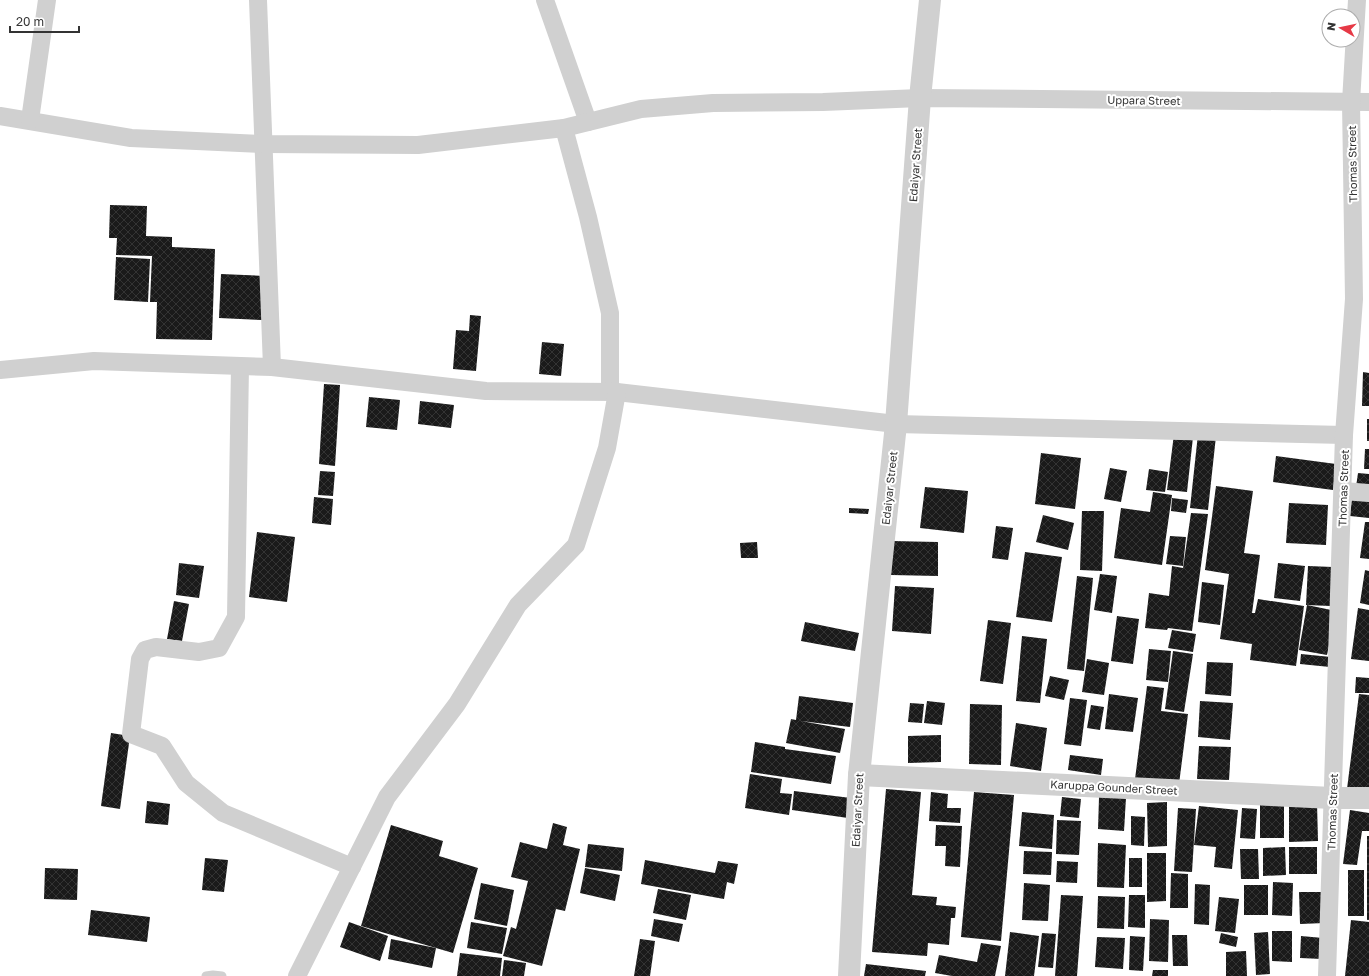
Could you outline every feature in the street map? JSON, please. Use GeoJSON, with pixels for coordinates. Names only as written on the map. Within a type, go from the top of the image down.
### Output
{"type":"FeatureCollection","features":[{"type":"Feature","properties":{"kind":"street"},"geometry":{"type":"LineString","coordinates":[[30,120],[47,0]]}},
{"type":"Feature","properties":{"kind":"street"},"geometry":{"type":"LineString","coordinates":[[258,0],[272,367]]}},
{"type":"Feature","properties":{"kind":"street"},"geometry":{"type":"LineString","coordinates":[[545,0],[588,122]]}},
{"type":"Feature","properties":{"kind":"street","name":"Edaiyar Street"},"geometry":{"type":"LineString","coordinates":[[849,976],[859,775],[896,424],[920,98],[930,0]]}},
{"type":"Feature","properties":{"kind":"street","name":"Thomas Street"},"geometry":{"type":"LineString","coordinates":[[1327,976],[1344,435],[1362,300],[1351,102],[1357,0]]}},
{"type":"Feature","properties":{"kind":"street","name":"Uppara Street"},"geometry":{"type":"LineString","coordinates":[[0,116],[131,138],[264,144],[418,145],[564,128],[641,109],[713,102],[823,102],[920,98],[1369,102]]}},
{"type":"Feature","properties":{"kind":"street"},"geometry":{"type":"LineString","coordinates":[[297,976],[387,797],[457,704],[518,605],[576,545],[607,448],[614,392],[610,313],[588,217],[564,128]]}},
{"type":"Feature","properties":{"kind":"street"},"geometry":{"type":"LineString","coordinates":[[0,370],[94,361],[272,367],[486,391],[614,392],[896,424],[1344,435]]}},
{"type":"Feature","properties":{"kind":"street"},"geometry":{"type":"LineString","coordinates":[[240,366],[236,617],[219,648],[199,652],[156,647],[145,650],[140,659],[131,734],[162,746],[186,784],[223,813],[352,866]]}},
{"type":"Feature","properties":{"kind":"street"},"geometry":{"type":"LineString","coordinates":[[1343,490],[1369,493]]}},
{"type":"Feature","properties":{"kind":"street","name":"Karuppa Gounder Street"},"geometry":{"type":"LineString","coordinates":[[859,775],[1332,798],[1369,798]]}},
{"type":"Feature","properties":{"kind":"lane"},"geometry":{"type":"LineString","coordinates":[[206,976],[222,976]]}},
{"type":"Feature","properties":{"kind":"building"},"geometry":{"type":"Polygon","coordinates":[[[110,205],[147,206],[146,236],[172,237],[172,247],[215,249],[212,340],[156,339],[157,302],[150,302],[152,256],[116,255],[117,238],[109,238],[110,205]]]}},
{"type":"Feature","properties":{"kind":"building"},"geometry":{"type":"Polygon","coordinates":[[[116,257],[150,259],[148,302],[114,300],[116,257]]]}},
{"type":"Feature","properties":{"kind":"building"},"geometry":{"type":"Polygon","coordinates":[[[221,274],[265,276],[262,320],[219,318],[221,274]]]}},
{"type":"Feature","properties":{"kind":"building"},"geometry":{"type":"Polygon","coordinates":[[[470,315],[481,316],[476,371],[453,369],[456,330],[469,331],[470,315]]]}},
{"type":"Feature","properties":{"kind":"building"},"geometry":{"type":"Polygon","coordinates":[[[542,342],[564,344],[561,376],[539,374],[542,342]]]}},
{"type":"Feature","properties":{"kind":"building"},"geometry":{"type":"Polygon","coordinates":[[[1363,372],[1369,373],[1369,406],[1362,406],[1363,372]]]}},
{"type":"Feature","properties":{"kind":"building"},"geometry":{"type":"Polygon","coordinates":[[[324,384],[340,385],[335,466],[319,464],[324,384]]]}},
{"type":"Feature","properties":{"kind":"building"},"geometry":{"type":"Polygon","coordinates":[[[369,397],[400,400],[397,430],[366,427],[369,397]]]}},
{"type":"Feature","properties":{"kind":"building"},"geometry":{"type":"Polygon","coordinates":[[[420,401],[454,405],[451,428],[418,424],[420,401]]]}},
{"type":"Feature","properties":{"kind":"building"},"geometry":{"type":"Polygon","coordinates":[[[1367,419],[1369,419],[1369,441],[1367,441],[1367,419]]]}},
{"type":"Feature","properties":{"kind":"building"},"geometry":{"type":"Polygon","coordinates":[[[1174,434],[1193,437],[1187,492],[1167,490],[1174,434]]]}},
{"type":"Feature","properties":{"kind":"building"},"geometry":{"type":"Polygon","coordinates":[[[1198,434],[1216,436],[1208,510],[1190,508],[1198,434]]]}},
{"type":"Feature","properties":{"kind":"building"},"geometry":{"type":"Polygon","coordinates":[[[1365,449],[1369,449],[1369,469],[1364,469],[1365,449]]]}},
{"type":"Feature","properties":{"kind":"building"},"geometry":{"type":"Polygon","coordinates":[[[1041,453],[1081,458],[1075,509],[1035,504],[1041,453]]]}},
{"type":"Feature","properties":{"kind":"building"},"geometry":{"type":"Polygon","coordinates":[[[1276,456],[1336,464],[1333,490],[1273,482],[1276,456]]]}},
{"type":"Feature","properties":{"kind":"building"},"geometry":{"type":"Polygon","coordinates":[[[1110,468],[1127,471],[1121,502],[1104,499],[1110,468]]]}},
{"type":"Feature","properties":{"kind":"building"},"geometry":{"type":"Polygon","coordinates":[[[1149,469],[1168,472],[1165,492],[1146,490],[1149,469]]]}},
{"type":"Feature","properties":{"kind":"building"},"geometry":{"type":"Polygon","coordinates":[[[320,471],[335,472],[333,496],[318,495],[320,471]]]}},
{"type":"Feature","properties":{"kind":"building"},"geometry":{"type":"Polygon","coordinates":[[[1358,473],[1369,474],[1369,488],[1356,487],[1358,473]]]}},
{"type":"Feature","properties":{"kind":"building"},"geometry":{"type":"Polygon","coordinates":[[[1216,486],[1253,491],[1244,553],[1260,555],[1252,613],[1255,613],[1258,599],[1304,606],[1296,666],[1250,660],[1252,644],[1220,639],[1229,574],[1205,570],[1216,486]]]}},
{"type":"Feature","properties":{"kind":"building"},"geometry":{"type":"Polygon","coordinates":[[[925,487],[968,491],[964,533],[920,528],[925,487]]]}},
{"type":"Feature","properties":{"kind":"building"},"geometry":{"type":"Polygon","coordinates":[[[1153,492],[1172,495],[1162,565],[1114,558],[1121,508],[1150,512],[1153,492]]]}},
{"type":"Feature","properties":{"kind":"building"},"geometry":{"type":"Polygon","coordinates":[[[314,497],[333,499],[331,525],[312,523],[314,497]]]}},
{"type":"Feature","properties":{"kind":"building"},"geometry":{"type":"Polygon","coordinates":[[[1172,498],[1188,500],[1186,513],[1171,511],[1172,498]]]}},
{"type":"Feature","properties":{"kind":"building"},"geometry":{"type":"Polygon","coordinates":[[[1352,499],[1369,500],[1369,518],[1350,516],[1352,499]]]}},
{"type":"Feature","properties":{"kind":"building"},"geometry":{"type":"Polygon","coordinates":[[[1289,503],[1328,505],[1326,545],[1286,543],[1289,503]]]}},
{"type":"Feature","properties":{"kind":"building"},"geometry":{"type":"Polygon","coordinates":[[[849,508],[869,509],[868,514],[849,513],[849,508]]]}},
{"type":"Feature","properties":{"kind":"building"},"geometry":{"type":"Polygon","coordinates":[[[1082,511],[1104,511],[1102,571],[1080,570],[1082,511]]]}},
{"type":"Feature","properties":{"kind":"building"},"geometry":{"type":"Polygon","coordinates":[[[1191,513],[1208,514],[1192,631],[1168,628],[1167,630],[1145,628],[1149,593],[1169,596],[1172,566],[1183,568],[1191,513]]]}},
{"type":"Feature","properties":{"kind":"building"},"geometry":{"type":"Polygon","coordinates":[[[1043,515],[1074,523],[1068,550],[1036,542],[1043,515]]]}},
{"type":"Feature","properties":{"kind":"building"},"geometry":{"type":"Polygon","coordinates":[[[1365,522],[1369,522],[1369,559],[1360,558],[1365,522]]]}},
{"type":"Feature","properties":{"kind":"building"},"geometry":{"type":"Polygon","coordinates":[[[996,526],[1013,528],[1008,560],[992,558],[996,526]]]}},
{"type":"Feature","properties":{"kind":"building"},"geometry":{"type":"Polygon","coordinates":[[[257,532],[295,537],[287,602],[249,597],[257,532]]]}},
{"type":"Feature","properties":{"kind":"building"},"geometry":{"type":"Polygon","coordinates":[[[1170,536],[1186,537],[1183,566],[1166,564],[1170,536]]]}},
{"type":"Feature","properties":{"kind":"building"},"geometry":{"type":"Polygon","coordinates":[[[892,541],[938,542],[938,576],[891,575],[892,541]]]}},
{"type":"Feature","properties":{"kind":"building"},"geometry":{"type":"Polygon","coordinates":[[[757,542],[758,558],[741,558],[740,543],[757,542]]]}},
{"type":"Feature","properties":{"kind":"building"},"geometry":{"type":"Polygon","coordinates":[[[1025,552],[1062,557],[1052,622],[1016,617],[1025,552]]]}},
{"type":"Feature","properties":{"kind":"building"},"geometry":{"type":"Polygon","coordinates":[[[179,563],[204,566],[199,598],[176,595],[179,563]]]}},
{"type":"Feature","properties":{"kind":"building"},"geometry":{"type":"Polygon","coordinates":[[[1278,563],[1305,566],[1300,601],[1274,598],[1278,563]]]}},
{"type":"Feature","properties":{"kind":"building"},"geometry":{"type":"Polygon","coordinates":[[[1308,566],[1333,567],[1331,606],[1306,605],[1308,566]]]}},
{"type":"Feature","properties":{"kind":"building"},"geometry":{"type":"Polygon","coordinates":[[[1365,570],[1369,571],[1369,605],[1360,603],[1365,570]]]}},
{"type":"Feature","properties":{"kind":"building"},"geometry":{"type":"Polygon","coordinates":[[[1100,574],[1117,576],[1112,613],[1094,610],[1100,574]]]}},
{"type":"Feature","properties":{"kind":"building"},"geometry":{"type":"Polygon","coordinates":[[[1077,576],[1093,578],[1084,671],[1067,669],[1077,576]]]}},
{"type":"Feature","properties":{"kind":"building"},"geometry":{"type":"Polygon","coordinates":[[[1202,582],[1224,585],[1220,625],[1198,622],[1202,582]]]}},
{"type":"Feature","properties":{"kind":"building"},"geometry":{"type":"Polygon","coordinates":[[[895,586],[934,588],[931,634],[892,631],[895,586]]]}},
{"type":"Feature","properties":{"kind":"building"},"geometry":{"type":"Polygon","coordinates":[[[174,601],[189,604],[182,641],[167,639],[174,601]]]}},
{"type":"Feature","properties":{"kind":"building"},"geometry":{"type":"Polygon","coordinates":[[[1307,605],[1336,611],[1327,655],[1299,650],[1307,605]]]}},
{"type":"Feature","properties":{"kind":"building"},"geometry":{"type":"Polygon","coordinates":[[[1358,608],[1369,610],[1369,661],[1351,659],[1358,608]]]}},
{"type":"Feature","properties":{"kind":"building"},"geometry":{"type":"Polygon","coordinates":[[[1117,616],[1139,619],[1133,664],[1111,661],[1117,616]]]}},
{"type":"Feature","properties":{"kind":"building"},"geometry":{"type":"Polygon","coordinates":[[[988,620],[1011,623],[1003,684],[980,681],[988,620]]]}},
{"type":"Feature","properties":{"kind":"building"},"geometry":{"type":"Polygon","coordinates":[[[805,622],[859,633],[855,651],[801,641],[805,622]]]}},
{"type":"Feature","properties":{"kind":"building"},"geometry":{"type":"Polygon","coordinates":[[[1172,630],[1196,634],[1193,652],[1168,648],[1172,630]]]}},
{"type":"Feature","properties":{"kind":"building"},"geometry":{"type":"Polygon","coordinates":[[[1022,636],[1047,639],[1040,703],[1016,701],[1022,636]]]}},
{"type":"Feature","properties":{"kind":"building"},"geometry":{"type":"Polygon","coordinates":[[[1149,649],[1171,651],[1168,682],[1146,680],[1149,649]]]}},
{"type":"Feature","properties":{"kind":"building"},"geometry":{"type":"Polygon","coordinates":[[[1173,651],[1193,654],[1184,712],[1165,709],[1173,651]]]}},
{"type":"Feature","properties":{"kind":"building"},"geometry":{"type":"Polygon","coordinates":[[[1301,654],[1331,657],[1330,667],[1300,664],[1301,654]]]}},
{"type":"Feature","properties":{"kind":"building"},"geometry":{"type":"Polygon","coordinates":[[[1087,659],[1109,663],[1104,695],[1082,692],[1087,659]]]}},
{"type":"Feature","properties":{"kind":"building"},"geometry":{"type":"Polygon","coordinates":[[[1207,662],[1233,663],[1231,696],[1205,694],[1207,662]]]}},
{"type":"Feature","properties":{"kind":"building"},"geometry":{"type":"Polygon","coordinates":[[[1050,676],[1069,680],[1064,700],[1045,696],[1050,676]]]}},
{"type":"Feature","properties":{"kind":"building"},"geometry":{"type":"Polygon","coordinates":[[[1356,677],[1369,678],[1369,693],[1355,693],[1356,677]]]}},
{"type":"Feature","properties":{"kind":"building"},"geometry":{"type":"Polygon","coordinates":[[[1147,686],[1164,688],[1161,711],[1188,714],[1179,784],[1135,779],[1147,686]]]}},
{"type":"Feature","properties":{"kind":"building"},"geometry":{"type":"Polygon","coordinates":[[[1109,694],[1138,698],[1133,732],[1105,729],[1109,694]]]}},
{"type":"Feature","properties":{"kind":"building"},"geometry":{"type":"Polygon","coordinates":[[[1359,694],[1369,695],[1369,792],[1347,789],[1359,694]]]}},
{"type":"Feature","properties":{"kind":"building"},"geometry":{"type":"Polygon","coordinates":[[[799,696],[853,703],[850,727],[801,721],[845,729],[840,753],[786,743],[791,719],[796,720],[799,696]]]}},
{"type":"Feature","properties":{"kind":"building"},"geometry":{"type":"Polygon","coordinates":[[[1070,698],[1087,700],[1081,746],[1064,744],[1070,698]]]}},
{"type":"Feature","properties":{"kind":"building"},"geometry":{"type":"Polygon","coordinates":[[[927,701],[945,703],[942,725],[924,723],[927,701]]]}},
{"type":"Feature","properties":{"kind":"building"},"geometry":{"type":"Polygon","coordinates":[[[1200,701],[1233,703],[1230,740],[1198,737],[1200,701]]]}},
{"type":"Feature","properties":{"kind":"building"},"geometry":{"type":"Polygon","coordinates":[[[910,703],[924,704],[922,723],[908,722],[910,703]]]}},
{"type":"Feature","properties":{"kind":"building"},"geometry":{"type":"Polygon","coordinates":[[[970,704],[1002,705],[1001,765],[969,764],[970,704]]]}},
{"type":"Feature","properties":{"kind":"building"},"geometry":{"type":"Polygon","coordinates":[[[1091,705],[1104,707],[1100,730],[1087,728],[1091,705]]]}},
{"type":"Feature","properties":{"kind":"building"},"geometry":{"type":"Polygon","coordinates":[[[1016,723],[1047,728],[1041,771],[1010,766],[1016,723]]]}},
{"type":"Feature","properties":{"kind":"building"},"geometry":{"type":"Polygon","coordinates":[[[111,733],[130,736],[120,809],[101,806],[111,733]]]}},
{"type":"Feature","properties":{"kind":"building"},"geometry":{"type":"Polygon","coordinates":[[[941,735],[941,762],[908,763],[908,736],[941,735]]]}},
{"type":"Feature","properties":{"kind":"building"},"geometry":{"type":"Polygon","coordinates":[[[755,742],[785,747],[785,749],[836,756],[831,784],[751,772],[755,742]]]}},
{"type":"Feature","properties":{"kind":"building"},"geometry":{"type":"Polygon","coordinates":[[[1199,746],[1231,747],[1229,780],[1197,779],[1199,746]]]}},
{"type":"Feature","properties":{"kind":"building"},"geometry":{"type":"Polygon","coordinates":[[[1070,755],[1103,759],[1101,775],[1068,770],[1070,755]]]}},
{"type":"Feature","properties":{"kind":"building"},"geometry":{"type":"Polygon","coordinates":[[[750,774],[782,779],[780,793],[792,794],[789,815],[745,808],[750,774]]]}},
{"type":"Feature","properties":{"kind":"building"},"geometry":{"type":"Polygon","coordinates":[[[886,789],[921,792],[912,895],[937,897],[936,905],[956,907],[955,918],[951,918],[949,945],[928,943],[927,956],[872,952],[886,789]]]}},
{"type":"Feature","properties":{"kind":"building"},"geometry":{"type":"Polygon","coordinates":[[[794,791],[851,798],[848,818],[792,810],[794,791]]]}},
{"type":"Feature","properties":{"kind":"building"},"geometry":{"type":"Polygon","coordinates":[[[931,792],[948,794],[947,808],[961,808],[960,823],[929,821],[931,792]]]}},
{"type":"Feature","properties":{"kind":"building"},"geometry":{"type":"Polygon","coordinates":[[[974,792],[1014,795],[1001,941],[961,937],[974,792]]]}},
{"type":"Feature","properties":{"kind":"building"},"geometry":{"type":"Polygon","coordinates":[[[1062,797],[1081,799],[1079,818],[1060,816],[1062,797]]]}},
{"type":"Feature","properties":{"kind":"building"},"geometry":{"type":"Polygon","coordinates":[[[1099,797],[1126,798],[1124,831],[1098,829],[1099,797]]]}},
{"type":"Feature","properties":{"kind":"building"},"geometry":{"type":"Polygon","coordinates":[[[147,801],[170,804],[168,825],[145,823],[147,801]]]}},
{"type":"Feature","properties":{"kind":"building"},"geometry":{"type":"Polygon","coordinates":[[[1167,802],[1167,846],[1148,847],[1147,803],[1167,802]]]}},
{"type":"Feature","properties":{"kind":"building"},"geometry":{"type":"Polygon","coordinates":[[[1317,803],[1318,841],[1289,842],[1289,804],[1317,803]]]}},
{"type":"Feature","properties":{"kind":"building"},"geometry":{"type":"Polygon","coordinates":[[[1260,805],[1284,806],[1284,838],[1260,838],[1260,805]]]}},
{"type":"Feature","properties":{"kind":"building"},"geometry":{"type":"Polygon","coordinates":[[[1199,806],[1238,810],[1232,869],[1214,867],[1216,847],[1194,845],[1199,806]]]}},
{"type":"Feature","properties":{"kind":"building"},"geometry":{"type":"Polygon","coordinates":[[[1178,808],[1196,809],[1192,872],[1174,871],[1178,808]]]}},
{"type":"Feature","properties":{"kind":"building"},"geometry":{"type":"Polygon","coordinates":[[[1242,808],[1257,809],[1255,839],[1240,838],[1242,808]]]}},
{"type":"Feature","properties":{"kind":"building"},"geometry":{"type":"Polygon","coordinates":[[[1350,810],[1369,813],[1369,831],[1362,831],[1357,865],[1343,864],[1350,810]]]}},
{"type":"Feature","properties":{"kind":"building"},"geometry":{"type":"Polygon","coordinates":[[[1022,812],[1054,815],[1052,849],[1019,846],[1022,812]]]}},
{"type":"Feature","properties":{"kind":"building"},"geometry":{"type":"Polygon","coordinates":[[[1131,816],[1145,817],[1144,846],[1131,845],[1131,816]]]}},
{"type":"Feature","properties":{"kind":"building"},"geometry":{"type":"Polygon","coordinates":[[[1057,820],[1081,821],[1079,855],[1056,854],[1057,820]]]}},
{"type":"Feature","properties":{"kind":"building"},"geometry":{"type":"Polygon","coordinates":[[[553,823],[567,827],[563,845],[580,849],[565,911],[556,909],[542,966],[503,956],[511,927],[516,929],[528,881],[511,877],[520,842],[547,849],[553,823]]]}},
{"type":"Feature","properties":{"kind":"building"},"geometry":{"type":"Polygon","coordinates":[[[391,825],[443,841],[439,856],[478,868],[453,953],[361,926],[391,825]]]}},
{"type":"Feature","properties":{"kind":"building"},"geometry":{"type":"Polygon","coordinates":[[[936,825],[962,826],[960,867],[945,866],[946,846],[935,846],[936,825]]]}},
{"type":"Feature","properties":{"kind":"building"},"geometry":{"type":"Polygon","coordinates":[[[1367,836],[1369,836],[1369,920],[1367,920],[1367,836]]]}},
{"type":"Feature","properties":{"kind":"building"},"geometry":{"type":"Polygon","coordinates":[[[1098,843],[1126,845],[1124,888],[1097,887],[1098,843]]]}},
{"type":"Feature","properties":{"kind":"building"},"geometry":{"type":"Polygon","coordinates":[[[588,844],[624,848],[622,871],[585,867],[588,844]]]}},
{"type":"Feature","properties":{"kind":"building"},"geometry":{"type":"Polygon","coordinates":[[[1285,847],[1286,875],[1263,876],[1263,848],[1285,847]]]}},
{"type":"Feature","properties":{"kind":"building"},"geometry":{"type":"Polygon","coordinates":[[[1289,847],[1317,847],[1317,874],[1289,874],[1289,847]]]}},
{"type":"Feature","properties":{"kind":"building"},"geometry":{"type":"Polygon","coordinates":[[[1240,849],[1258,849],[1259,879],[1241,879],[1240,849]]]}},
{"type":"Feature","properties":{"kind":"building"},"geometry":{"type":"Polygon","coordinates":[[[1024,851],[1052,852],[1051,875],[1023,874],[1024,851]]]}},
{"type":"Feature","properties":{"kind":"building"},"geometry":{"type":"Polygon","coordinates":[[[1147,853],[1166,853],[1166,901],[1147,902],[1147,853]]]}},
{"type":"Feature","properties":{"kind":"building"},"geometry":{"type":"Polygon","coordinates":[[[205,858],[228,860],[224,892],[202,890],[205,858]]]}},
{"type":"Feature","properties":{"kind":"building"},"geometry":{"type":"Polygon","coordinates":[[[1129,858],[1142,858],[1142,887],[1129,887],[1129,858]]]}},
{"type":"Feature","properties":{"kind":"building"},"geometry":{"type":"Polygon","coordinates":[[[645,860],[715,873],[718,861],[738,864],[734,884],[727,882],[724,899],[641,884],[645,860]]]}},
{"type":"Feature","properties":{"kind":"building"},"geometry":{"type":"Polygon","coordinates":[[[1057,861],[1078,862],[1077,883],[1056,882],[1057,861]]]}},
{"type":"Feature","properties":{"kind":"building"},"geometry":{"type":"Polygon","coordinates":[[[45,868],[78,869],[77,900],[44,899],[45,868]]]}},
{"type":"Feature","properties":{"kind":"building"},"geometry":{"type":"Polygon","coordinates":[[[585,868],[620,875],[615,901],[580,893],[585,868]]]}},
{"type":"Feature","properties":{"kind":"building"},"geometry":{"type":"Polygon","coordinates":[[[1348,870],[1364,870],[1364,916],[1348,916],[1348,870]]]}},
{"type":"Feature","properties":{"kind":"building"},"geometry":{"type":"Polygon","coordinates":[[[1171,873],[1188,874],[1188,908],[1170,908],[1171,873]]]}},
{"type":"Feature","properties":{"kind":"building"},"geometry":{"type":"Polygon","coordinates":[[[1273,882],[1293,883],[1292,916],[1272,915],[1273,882]]]}},
{"type":"Feature","properties":{"kind":"building"},"geometry":{"type":"Polygon","coordinates":[[[481,883],[514,890],[507,926],[474,919],[481,883]]]}},
{"type":"Feature","properties":{"kind":"building"},"geometry":{"type":"Polygon","coordinates":[[[1024,883],[1050,885],[1048,921],[1022,920],[1024,883]]]}},
{"type":"Feature","properties":{"kind":"building"},"geometry":{"type":"Polygon","coordinates":[[[1195,884],[1210,885],[1209,925],[1194,924],[1195,884]]]}},
{"type":"Feature","properties":{"kind":"building"},"geometry":{"type":"Polygon","coordinates":[[[1244,885],[1268,885],[1268,915],[1244,915],[1244,885]]]}},
{"type":"Feature","properties":{"kind":"building"},"geometry":{"type":"Polygon","coordinates":[[[658,889],[691,895],[686,920],[653,913],[658,889]]]}},
{"type":"Feature","properties":{"kind":"building"},"geometry":{"type":"Polygon","coordinates":[[[1299,892],[1324,892],[1325,923],[1300,924],[1299,892]]]}},
{"type":"Feature","properties":{"kind":"building"},"geometry":{"type":"Polygon","coordinates":[[[1061,895],[1083,896],[1077,976],[1055,976],[1061,895]]]}},
{"type":"Feature","properties":{"kind":"building"},"geometry":{"type":"Polygon","coordinates":[[[1129,895],[1145,895],[1145,928],[1128,927],[1129,895]]]}},
{"type":"Feature","properties":{"kind":"building"},"geometry":{"type":"Polygon","coordinates":[[[1098,896],[1125,897],[1124,929],[1097,928],[1098,896]]]}},
{"type":"Feature","properties":{"kind":"building"},"geometry":{"type":"Polygon","coordinates":[[[1219,897],[1239,899],[1235,933],[1215,931],[1219,897]]]}},
{"type":"Feature","properties":{"kind":"building"},"geometry":{"type":"Polygon","coordinates":[[[91,910],[150,917],[147,942],[88,935],[91,910]]]}},
{"type":"Feature","properties":{"kind":"building"},"geometry":{"type":"Polygon","coordinates":[[[654,919],[683,924],[679,942],[651,936],[654,919]]]}},
{"type":"Feature","properties":{"kind":"building"},"geometry":{"type":"Polygon","coordinates":[[[1150,919],[1169,920],[1168,962],[1149,961],[1150,919]]]}},
{"type":"Feature","properties":{"kind":"building"},"geometry":{"type":"Polygon","coordinates":[[[1351,920],[1369,922],[1369,976],[1345,976],[1351,920]]]}},
{"type":"Feature","properties":{"kind":"building"},"geometry":{"type":"Polygon","coordinates":[[[349,922],[388,936],[380,961],[340,947],[349,922]]]}},
{"type":"Feature","properties":{"kind":"building"},"geometry":{"type":"Polygon","coordinates":[[[471,922],[507,928],[502,954],[467,948],[471,922]]]}},
{"type":"Feature","properties":{"kind":"building"},"geometry":{"type":"Polygon","coordinates":[[[1272,931],[1292,931],[1292,962],[1272,961],[1272,931]]]}},
{"type":"Feature","properties":{"kind":"building"},"geometry":{"type":"Polygon","coordinates":[[[1010,932],[1039,936],[1034,976],[1005,976],[1010,932]]]}},
{"type":"Feature","properties":{"kind":"building"},"geometry":{"type":"Polygon","coordinates":[[[1268,932],[1270,974],[1256,975],[1254,933],[1268,932]]]}},
{"type":"Feature","properties":{"kind":"building"},"geometry":{"type":"Polygon","coordinates":[[[1042,933],[1056,934],[1053,968],[1038,967],[1042,933]]]}},
{"type":"Feature","properties":{"kind":"building"},"geometry":{"type":"Polygon","coordinates":[[[1221,933],[1238,937],[1236,947],[1219,943],[1221,933]]]}},
{"type":"Feature","properties":{"kind":"building"},"geometry":{"type":"Polygon","coordinates":[[[1172,935],[1187,935],[1188,966],[1173,966],[1172,935]]]}},
{"type":"Feature","properties":{"kind":"building"},"geometry":{"type":"Polygon","coordinates":[[[1130,936],[1145,937],[1143,971],[1129,970],[1130,936]]]}},
{"type":"Feature","properties":{"kind":"building"},"geometry":{"type":"Polygon","coordinates":[[[1301,936],[1323,938],[1322,959],[1300,958],[1301,936]]]}},
{"type":"Feature","properties":{"kind":"building"},"geometry":{"type":"Polygon","coordinates":[[[1097,937],[1125,938],[1123,969],[1095,967],[1097,937]]]}},
{"type":"Feature","properties":{"kind":"building"},"geometry":{"type":"Polygon","coordinates":[[[391,939],[436,948],[432,968],[388,959],[391,939]]]}},
{"type":"Feature","properties":{"kind":"building"},"geometry":{"type":"Polygon","coordinates":[[[640,939],[655,941],[650,976],[634,976],[640,939]]]}},
{"type":"Feature","properties":{"kind":"building"},"geometry":{"type":"Polygon","coordinates":[[[981,943],[1001,946],[995,976],[952,976],[935,973],[939,955],[977,962],[981,943]]]}},
{"type":"Feature","properties":{"kind":"building"},"geometry":{"type":"Polygon","coordinates":[[[1246,951],[1247,976],[1226,976],[1226,952],[1246,951]]]}},
{"type":"Feature","properties":{"kind":"building"},"geometry":{"type":"Polygon","coordinates":[[[460,953],[502,958],[500,976],[457,976],[460,953]]]}},
{"type":"Feature","properties":{"kind":"building"},"geometry":{"type":"Polygon","coordinates":[[[504,960],[526,963],[524,976],[502,976],[504,960]]]}},
{"type":"Feature","properties":{"kind":"building"},"geometry":{"type":"Polygon","coordinates":[[[866,964],[926,971],[925,976],[864,976],[866,964]]]}},
{"type":"Feature","properties":{"kind":"building"},"geometry":{"type":"Polygon","coordinates":[[[1153,970],[1168,970],[1168,976],[1152,976],[1153,970]]]}}]}
